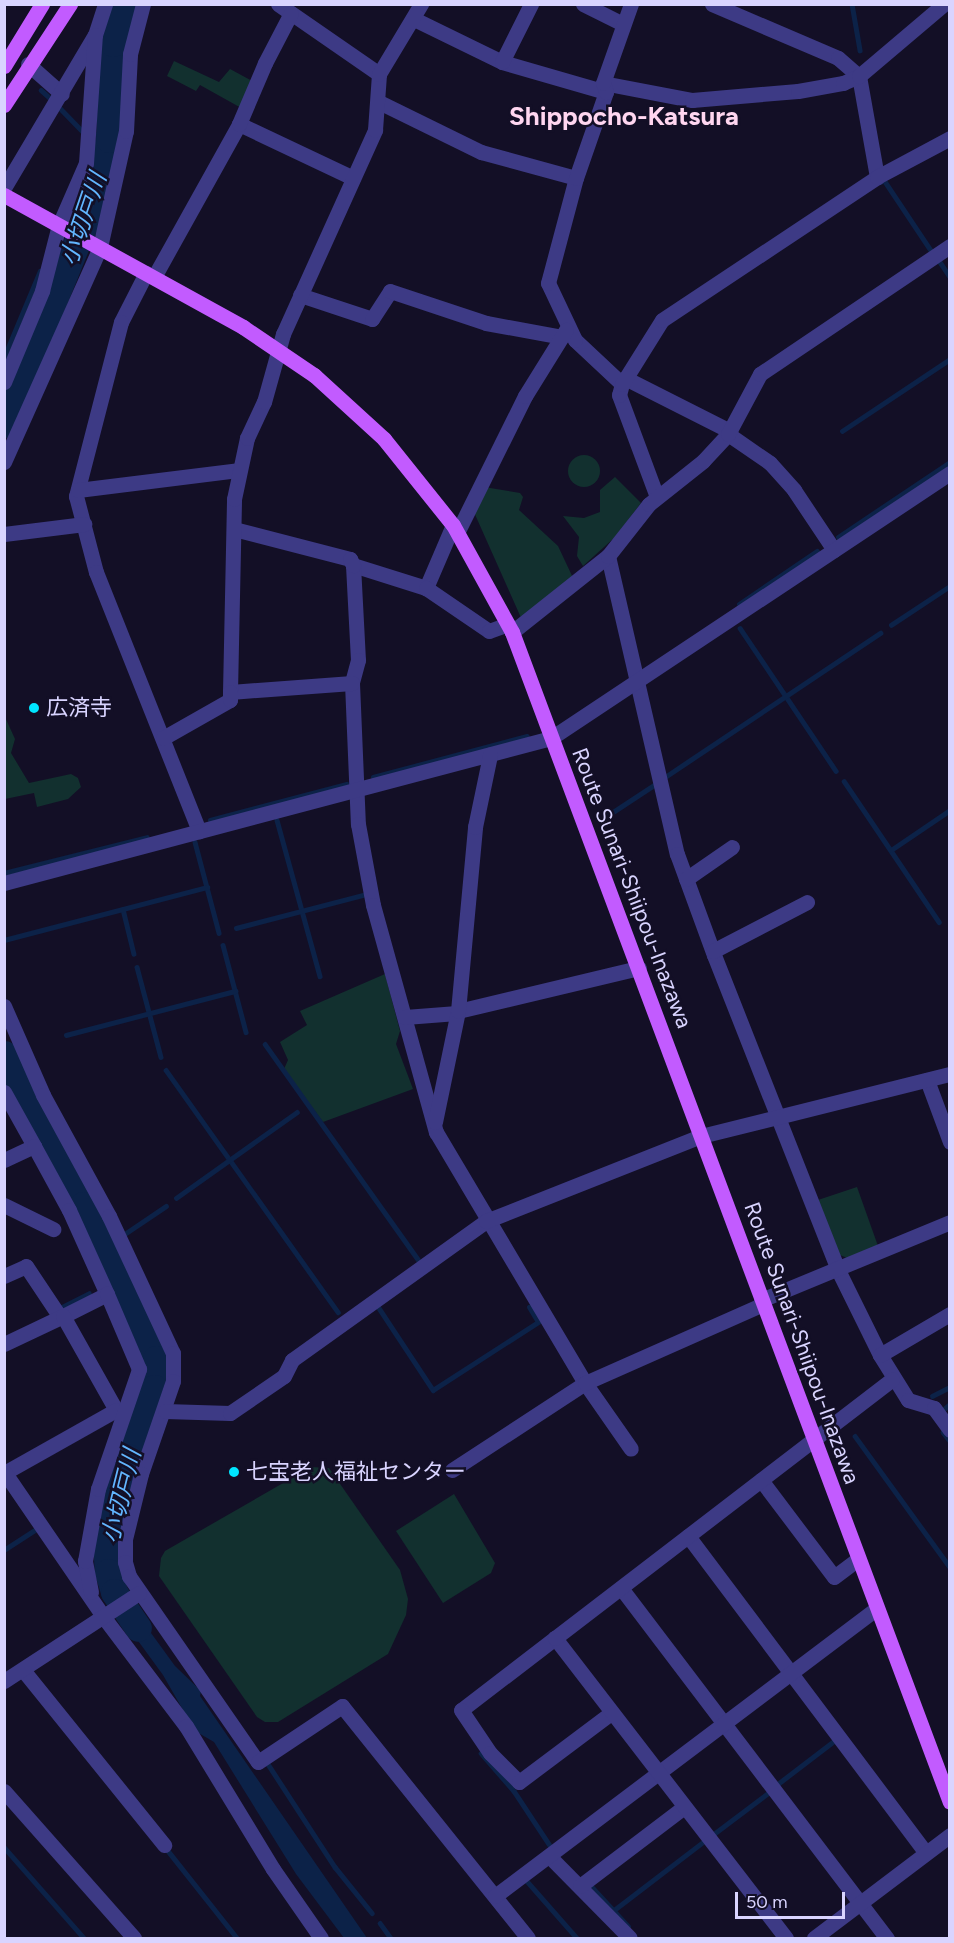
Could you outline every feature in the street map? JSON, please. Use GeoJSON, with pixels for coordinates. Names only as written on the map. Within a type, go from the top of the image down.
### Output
{"type":"FeatureCollection","features":[{"type":"Feature","properties":{"kind":"main road"},"geometry":{"type":"LineString","coordinates":[[4,66],[9,48],[42,4]]}},
{"type":"Feature","properties":{"kind":"main road"},"geometry":{"type":"LineString","coordinates":[[4,105],[28,64],[70,4]]}},
{"type":"Feature","properties":{"kind":"main road","name":"Route Sunari-Shiipou-Inazawa"},"geometry":{"type":"LineString","coordinates":[[4,195],[150,275],[279,350],[314,375],[384,439],[455,529],[510,628],[950,1802]]}},
{"type":"Feature","properties":{"kind":"street"},"geometry":{"type":"LineString","coordinates":[[4,188],[95,35],[105,4]]}},
{"type":"Feature","properties":{"kind":"street"},"geometry":{"type":"LineString","coordinates":[[4,462],[98,246],[126,130],[130,54],[143,4]]}},
{"type":"Feature","properties":{"kind":"street"},"geometry":{"type":"LineString","coordinates":[[278,4],[379,74]]}},
{"type":"Feature","properties":{"kind":"street"},"geometry":{"type":"LineString","coordinates":[[163,738],[230,700],[234,529],[238,470],[300,295],[375,130],[380,102],[379,74],[421,4]]}},
{"type":"Feature","properties":{"kind":"street"},"geometry":{"type":"LineString","coordinates":[[502,62],[531,4]]}},
{"type":"Feature","properties":{"kind":"street"},"geometry":{"type":"LineString","coordinates":[[583,4],[623,24]]}},
{"type":"Feature","properties":{"kind":"street"},"geometry":{"type":"LineString","coordinates":[[631,4],[548,272],[548,283],[565,332],[624,381],[729,432],[770,463],[786,481],[834,550]]}},
{"type":"Feature","properties":{"kind":"street"},"geometry":{"type":"LineString","coordinates":[[712,4],[838,58],[859,76],[877,177]]}},
{"type":"Feature","properties":{"kind":"street"},"geometry":{"type":"LineString","coordinates":[[414,19],[502,62],[604,87],[668,97],[712,100],[798,91],[859,76],[944,4]]}},
{"type":"Feature","properties":{"kind":"street"},"geometry":{"type":"LineString","coordinates":[[199,831],[96,572],[78,490],[122,322],[239,124],[265,63],[291,13]]}},
{"type":"Feature","properties":{"kind":"street"},"geometry":{"type":"LineString","coordinates":[[4,382],[42,291],[62,227],[86,163],[95,35]]}},
{"type":"Feature","properties":{"kind":"street"},"geometry":{"type":"LineString","coordinates":[[28,64],[62,94]]}},
{"type":"Feature","properties":{"kind":"street"},"geometry":{"type":"LineString","coordinates":[[380,102],[481,152],[576,178]]}},
{"type":"Feature","properties":{"kind":"street"},"geometry":{"type":"LineString","coordinates":[[239,124],[353,178]]}},
{"type":"Feature","properties":{"kind":"street"},"geometry":{"type":"LineString","coordinates":[[657,497],[619,395],[624,381],[662,320],[877,177],[950,138]]}},
{"type":"Feature","properties":{"kind":"street"},"geometry":{"type":"LineString","coordinates":[[354,565],[426,588],[489,631],[510,628],[608,556],[657,497],[703,461],[729,432],[760,374],[950,246]]}},
{"type":"Feature","properties":{"kind":"street"},"geometry":{"type":"LineString","coordinates":[[300,295],[372,319],[390,291],[486,323],[565,332]]}},
{"type":"Feature","properties":{"kind":"street"},"geometry":{"type":"LineString","coordinates":[[426,588],[525,396],[565,332]]}},
{"type":"Feature","properties":{"kind":"street"},"geometry":{"type":"LineString","coordinates":[[78,490],[238,470]]}},
{"type":"Feature","properties":{"kind":"street"},"geometry":{"type":"LineString","coordinates":[[4,883],[551,738],[637,684],[950,473]]}},
{"type":"Feature","properties":{"kind":"street"},"geometry":{"type":"LineString","coordinates":[[4,534],[84,524]]}},
{"type":"Feature","properties":{"kind":"street"},"geometry":{"type":"LineString","coordinates":[[234,529],[350,559],[354,565],[358,660],[352,683],[358,824],[373,905],[434,1125],[486,1221],[585,1383],[631,1449]]}},
{"type":"Feature","properties":{"kind":"street"},"geometry":{"type":"LineString","coordinates":[[608,556],[677,854],[837,1268],[892,1379],[908,1400],[934,1408],[950,1430]]}},
{"type":"Feature","properties":{"kind":"street"},"geometry":{"type":"LineString","coordinates":[[230,692],[352,683]]}},
{"type":"Feature","properties":{"kind":"street"},"geometry":{"type":"LineString","coordinates":[[434,1125],[457,1012],[475,827],[490,755]]}},
{"type":"Feature","properties":{"kind":"street"},"geometry":{"type":"LineString","coordinates":[[687,879],[732,847]]}},
{"type":"Feature","properties":{"kind":"street"},"geometry":{"type":"LineString","coordinates":[[713,951],[807,902]]}},
{"type":"Feature","properties":{"kind":"street"},"geometry":{"type":"LineString","coordinates":[[405,1017],[457,1012],[639,968]]}},
{"type":"Feature","properties":{"kind":"street"},"geometry":{"type":"LineString","coordinates":[[4,1006],[43,1095],[109,1215],[173,1353],[173,1381],[165,1411],[141,1474],[125,1539],[125,1562],[136,1595],[258,1762],[342,1706],[528,1938]]}},
{"type":"Feature","properties":{"kind":"street"},"geometry":{"type":"LineString","coordinates":[[165,1411],[230,1413],[284,1376],[292,1360],[486,1221],[701,1136],[779,1119],[842,1098],[950,1074]]}},
{"type":"Feature","properties":{"kind":"street"},"geometry":{"type":"LineString","coordinates":[[927,1080],[950,1142]]}},
{"type":"Feature","properties":{"kind":"street"},"geometry":{"type":"LineString","coordinates":[[5,1095],[69,1210],[139,1370],[120,1410],[98,1489],[84,1561],[93,1601]]}},
{"type":"Feature","properties":{"kind":"street"},"geometry":{"type":"LineString","coordinates":[[4,1160],[34,1146]]}},
{"type":"Feature","properties":{"kind":"street"},"geometry":{"type":"LineString","coordinates":[[4,1205],[53,1229]]}},
{"type":"Feature","properties":{"kind":"street"},"geometry":{"type":"LineString","coordinates":[[452,1470],[585,1383],[837,1268],[950,1222]]}},
{"type":"Feature","properties":{"kind":"street"},"geometry":{"type":"LineString","coordinates":[[4,1276],[26,1266],[62,1316],[120,1410]]}},
{"type":"Feature","properties":{"kind":"street"},"geometry":{"type":"LineString","coordinates":[[4,1344],[106,1294]]}},
{"type":"Feature","properties":{"kind":"street"},"geometry":{"type":"LineString","coordinates":[[880,1355],[950,1314]]}},
{"type":"Feature","properties":{"kind":"street"},"geometry":{"type":"LineString","coordinates":[[611,1713],[519,1782],[490,1754],[461,1710],[892,1379]]}},
{"type":"Feature","properties":{"kind":"street"},"geometry":{"type":"LineString","coordinates":[[120,1410],[5,1473],[93,1601],[107,1616],[186,1726],[273,1869],[321,1938]]}},
{"type":"Feature","properties":{"kind":"street"},"geometry":{"type":"LineString","coordinates":[[761,1480],[834,1577],[858,1559]]}},
{"type":"Feature","properties":{"kind":"street"},"geometry":{"type":"LineString","coordinates":[[687,1536],[926,1853]]}},
{"type":"Feature","properties":{"kind":"street"},"geometry":{"type":"LineString","coordinates":[[621,1588],[887,1938]]}},
{"type":"Feature","properties":{"kind":"street"},"geometry":{"type":"LineString","coordinates":[[4,1681],[136,1595]]}},
{"type":"Feature","properties":{"kind":"street"},"geometry":{"type":"LineString","coordinates":[[495,1896],[877,1608]]}},
{"type":"Feature","properties":{"kind":"street"},"geometry":{"type":"LineString","coordinates":[[555,1638],[656,1773],[786,1938]]}},
{"type":"Feature","properties":{"kind":"street"},"geometry":{"type":"LineString","coordinates":[[23,1670],[164,1845]]}},
{"type":"Feature","properties":{"kind":"street"},"geometry":{"type":"LineString","coordinates":[[4,1791],[134,1938]]}},
{"type":"Feature","properties":{"kind":"street"},"geometry":{"type":"LineString","coordinates":[[580,1886],[684,1807]]}},
{"type":"Feature","properties":{"kind":"street"},"geometry":{"type":"LineString","coordinates":[[814,1938],[950,1835]]}},
{"type":"Feature","properties":{"kind":"street"},"geometry":{"type":"LineString","coordinates":[[549,1856],[630,1938]]}},
{"type":"Feature","properties":{"kind":"green space"},"geometry":{"type":"Polygon","coordinates":[[[174,61],[219,82],[230,69],[254,82],[243,109],[200,85],[196,91],[167,76],[174,61]]]}},
{"type":"Feature","properties":{"kind":"green space"},"geometry":{"type":"Polygon","coordinates":[[[584,455],[595,460],[600,471],[595,482],[584,487],[573,482],[568,471],[573,460],[584,455]]]}},
{"type":"Feature","properties":{"kind":"green space"},"geometry":{"type":"Polygon","coordinates":[[[615,477],[641,503],[614,538],[583,566],[577,556],[579,537],[563,516],[584,518],[600,512],[600,490],[615,477]]]}},
{"type":"Feature","properties":{"kind":"green space"},"geometry":{"type":"Polygon","coordinates":[[[484,487],[520,493],[523,497],[519,510],[558,546],[574,580],[522,620],[473,510],[484,487]]]}},
{"type":"Feature","properties":{"kind":"green space"},"geometry":{"type":"Polygon","coordinates":[[[5,717],[15,739],[11,753],[29,783],[71,774],[78,778],[81,787],[68,799],[37,807],[34,793],[5,799],[5,717]]]}},
{"type":"Feature","properties":{"kind":"green space"},"geometry":{"type":"Polygon","coordinates":[[[385,974],[400,1031],[396,1044],[413,1089],[323,1122],[284,1069],[288,1060],[280,1042],[307,1025],[300,1011],[385,974]]]}},
{"type":"Feature","properties":{"kind":"green space"},"geometry":{"type":"Polygon","coordinates":[[[857,1187],[878,1246],[847,1258],[840,1255],[818,1200],[857,1187]]]}},
{"type":"Feature","properties":{"kind":"green space"},"geometry":{"type":"Polygon","coordinates":[[[311,1467],[329,1468],[400,1570],[408,1599],[406,1615],[388,1654],[278,1722],[265,1722],[257,1717],[159,1576],[161,1558],[165,1551],[311,1467]]]}},
{"type":"Feature","properties":{"kind":"green space"},"geometry":{"type":"Polygon","coordinates":[[[454,1494],[495,1563],[491,1573],[443,1603],[396,1531],[454,1494]]]}},
{"type":"Feature","properties":{"kind":"water"},"geometry":{"type":"Polygon","coordinates":[[[130,1604],[175,1666],[201,1691],[200,1696],[367,1938],[344,1938],[296,1874],[214,1742],[195,1731],[163,1675],[117,1612],[130,1604]]]}},
{"type":"Feature","properties":{"kind":"waterway","name":"小切戸川"},"geometry":{"type":"LineString","coordinates":[[4,424],[89,213],[109,139],[113,43],[124,4]]}},
{"type":"Feature","properties":{"kind":"waterway"},"geometry":{"type":"LineString","coordinates":[[852,4],[860,50]]}},
{"type":"Feature","properties":{"kind":"waterway"},"geometry":{"type":"LineString","coordinates":[[41,90],[51,99]]}},
{"type":"Feature","properties":{"kind":"waterway"},"geometry":{"type":"LineString","coordinates":[[60,108],[83,132]]}},
{"type":"Feature","properties":{"kind":"waterway"},"geometry":{"type":"LineString","coordinates":[[98,134],[109,139]]}},
{"type":"Feature","properties":{"kind":"waterway"},"geometry":{"type":"LineString","coordinates":[[880,182],[884,180],[932,252]]}},
{"type":"Feature","properties":{"kind":"waterway"},"geometry":{"type":"LineString","coordinates":[[938,259],[950,277]]}},
{"type":"Feature","properties":{"kind":"waterway"},"geometry":{"type":"LineString","coordinates":[[4,357],[40,271]]}},
{"type":"Feature","properties":{"kind":"waterway"},"geometry":{"type":"LineString","coordinates":[[842,431],[950,359]]}},
{"type":"Feature","properties":{"kind":"waterway"},"geometry":{"type":"LineString","coordinates":[[838,537],[950,462]]}},
{"type":"Feature","properties":{"kind":"waterway"},"geometry":{"type":"LineString","coordinates":[[739,604],[817,551]]}},
{"type":"Feature","properties":{"kind":"waterway"},"geometry":{"type":"LineString","coordinates":[[891,625],[950,586]]}},
{"type":"Feature","properties":{"kind":"waterway"},"geometry":{"type":"LineString","coordinates":[[740,628],[836,771]]}},
{"type":"Feature","properties":{"kind":"waterway"},"geometry":{"type":"LineString","coordinates":[[665,777],[880,633]]}},
{"type":"Feature","properties":{"kind":"waterway"},"geometry":{"type":"LineString","coordinates":[[373,777],[527,736]]}},
{"type":"Feature","properties":{"kind":"waterway"},"geometry":{"type":"LineString","coordinates":[[844,781],[939,922]]}},
{"type":"Feature","properties":{"kind":"waterway"},"geometry":{"type":"LineString","coordinates":[[210,820],[346,784]]}},
{"type":"Feature","properties":{"kind":"waterway"},"geometry":{"type":"LineString","coordinates":[[607,816],[654,785]]}},
{"type":"Feature","properties":{"kind":"waterway"},"geometry":{"type":"LineString","coordinates":[[891,850],[950,810]]}},
{"type":"Feature","properties":{"kind":"waterway"},"geometry":{"type":"LineString","coordinates":[[277,820],[320,976]]}},
{"type":"Feature","properties":{"kind":"waterway"},"geometry":{"type":"LineString","coordinates":[[4,873],[147,837]]}},
{"type":"Feature","properties":{"kind":"waterway"},"geometry":{"type":"LineString","coordinates":[[195,842],[219,933]]}},
{"type":"Feature","properties":{"kind":"waterway"},"geometry":{"type":"LineString","coordinates":[[4,940],[207,887]]}},
{"type":"Feature","properties":{"kind":"waterway"},"geometry":{"type":"LineString","coordinates":[[236,928],[363,895]]}},
{"type":"Feature","properties":{"kind":"waterway"},"geometry":{"type":"LineString","coordinates":[[123,909],[134,954]]}},
{"type":"Feature","properties":{"kind":"waterway"},"geometry":{"type":"LineString","coordinates":[[223,945],[246,1032]]}},
{"type":"Feature","properties":{"kind":"waterway"},"geometry":{"type":"LineString","coordinates":[[137,967],[161,1057]]}},
{"type":"Feature","properties":{"kind":"waterway"},"geometry":{"type":"LineString","coordinates":[[66,1035],[235,991]]}},
{"type":"Feature","properties":{"kind":"waterway"},"geometry":{"type":"LineString","coordinates":[[265,1044],[418,1259]]}},
{"type":"Feature","properties":{"kind":"waterway","name":"小切戸川"},"geometry":{"type":"LineString","coordinates":[[4,1054],[83,1205],[156,1359],[154,1388],[128,1457],[106,1539],[108,1572],[114,1592],[138,1628]]}},
{"type":"Feature","properties":{"kind":"waterway"},"geometry":{"type":"LineString","coordinates":[[166,1070],[338,1312]]}},
{"type":"Feature","properties":{"kind":"waterway"},"geometry":{"type":"LineString","coordinates":[[176,1198],[297,1112]]}},
{"type":"Feature","properties":{"kind":"waterway"},"geometry":{"type":"LineString","coordinates":[[126,1233],[166,1206]]}},
{"type":"Feature","properties":{"kind":"waterway"},"geometry":{"type":"LineString","coordinates":[[62,1307],[89,1293]]}},
{"type":"Feature","properties":{"kind":"waterway"},"geometry":{"type":"LineString","coordinates":[[377,1305],[433,1390],[538,1322],[529,1307]]}},
{"type":"Feature","properties":{"kind":"waterway"},"geometry":{"type":"LineString","coordinates":[[932,1396],[950,1387]]}},
{"type":"Feature","properties":{"kind":"waterway"},"geometry":{"type":"LineString","coordinates":[[943,1410],[950,1404]]}},
{"type":"Feature","properties":{"kind":"waterway"},"geometry":{"type":"LineString","coordinates":[[943,1432],[950,1441]]}},
{"type":"Feature","properties":{"kind":"waterway"},"geometry":{"type":"LineString","coordinates":[[855,1436],[950,1567]]}},
{"type":"Feature","properties":{"kind":"waterway"},"geometry":{"type":"LineString","coordinates":[[4,1550],[38,1528]]}},
{"type":"Feature","properties":{"kind":"waterway"},"geometry":{"type":"LineString","coordinates":[[779,1783],[834,1741]]}},
{"type":"Feature","properties":{"kind":"waterway"},"geometry":{"type":"LineString","coordinates":[[481,1753],[514,1791],[549,1844]]}},
{"type":"Feature","properties":{"kind":"waterway"},"geometry":{"type":"LineString","coordinates":[[268,1764],[335,1867],[372,1913]]}},
{"type":"Feature","properties":{"kind":"waterway"},"geometry":{"type":"LineString","coordinates":[[715,1833],[767,1794]]}},
{"type":"Feature","properties":{"kind":"waterway"},"geometry":{"type":"LineString","coordinates":[[614,1910],[703,1842]]}},
{"type":"Feature","properties":{"kind":"waterway"},"geometry":{"type":"LineString","coordinates":[[4,1847],[84,1938]]}},
{"type":"Feature","properties":{"kind":"waterway"},"geometry":{"type":"LineString","coordinates":[[165,1847],[237,1938]]}},
{"type":"Feature","properties":{"kind":"waterway"},"geometry":{"type":"LineString","coordinates":[[526,1880],[577,1938]]}},
{"type":"Feature","properties":{"kind":"waterway"},"geometry":{"type":"LineString","coordinates":[[593,1888],[628,1926]]}},
{"type":"Feature","properties":{"kind":"waterway"},"geometry":{"type":"LineString","coordinates":[[380,1923],[391,1938]]}},
{"type":"Feature","properties":{"kind":"place","name":"広済寺"},"geometry":{"type":"Point","coordinates":[34,708]}},
{"type":"Feature","properties":{"kind":"place","name":"七宝老人福祉センター"},"geometry":{"type":"Point","coordinates":[234,1472]}},
{"type":"Feature","properties":{"kind":"district","name":"Shippocho-Katsura"},"geometry":{"type":"Point","coordinates":[624,117]}}]}
